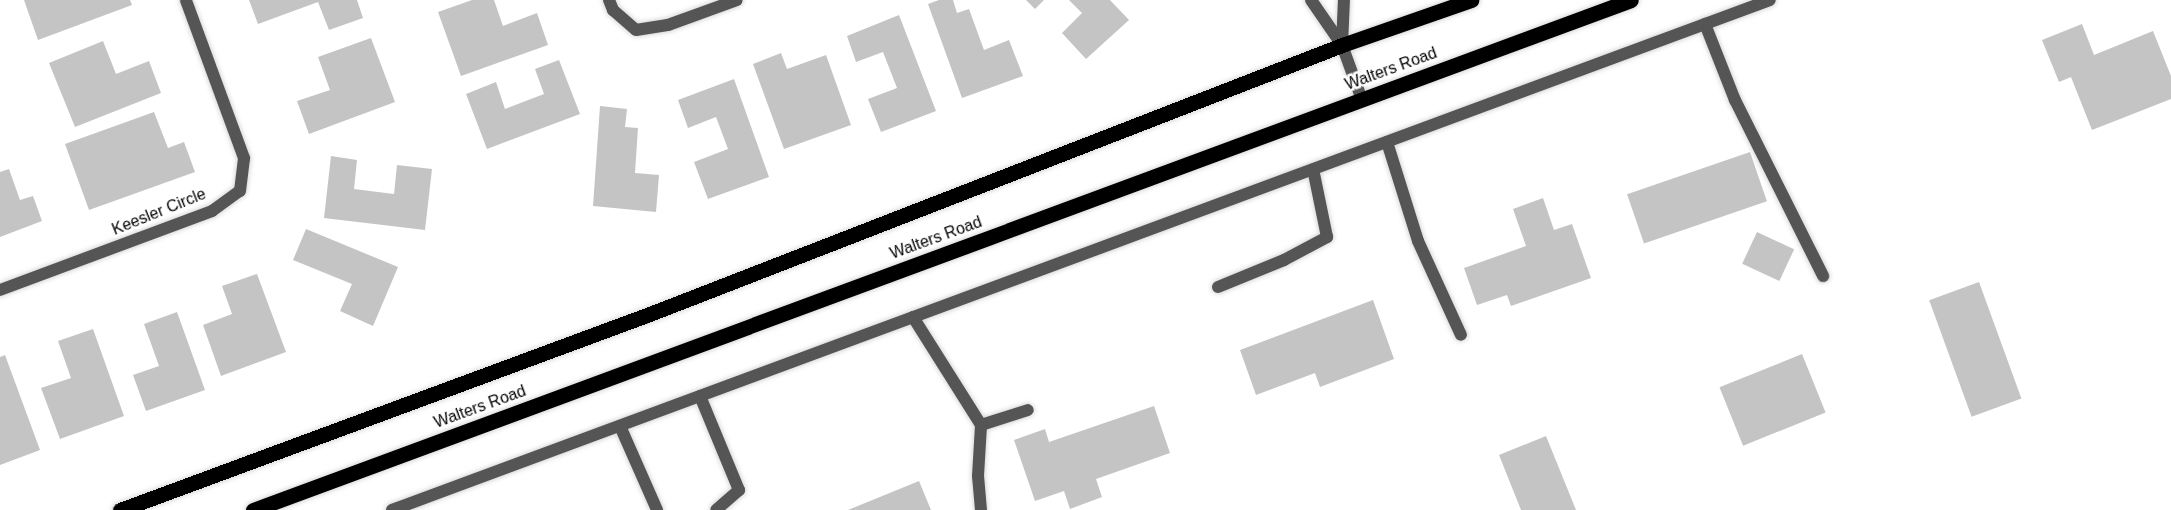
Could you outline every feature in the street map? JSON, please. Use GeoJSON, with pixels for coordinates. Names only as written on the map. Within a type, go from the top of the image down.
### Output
{"type":"FeatureCollection","features":[{"type":"Feature","properties":{"kind":"main road","name":"Walters Road"},"geometry":{"type":"LineString","coordinates":[[120,510],[646,315],[1342,45],[1471,0]]}},
{"type":"Feature","properties":{"kind":"main road","name":"Walters Road"},"geometry":{"type":"LineString","coordinates":[[253,510],[1631,0]]}},
{"type":"Feature","properties":{"kind":"street","name":"Keesler Circle"},"geometry":{"type":"LineString","coordinates":[[0,290],[212,211],[240,191],[244,158],[186,0]]}},
{"type":"Feature","properties":{"kind":"street"},"geometry":{"type":"LineString","coordinates":[[609,0],[613,10],[636,30],[668,25],[737,0]]}},
{"type":"Feature","properties":{"kind":"street"},"geometry":{"type":"LineString","coordinates":[[1311,0],[1342,45],[1362,100]]}},
{"type":"Feature","properties":{"kind":"street"},"geometry":{"type":"LineString","coordinates":[[1342,45],[1344,0]]}},
{"type":"Feature","properties":{"kind":"street"},"geometry":{"type":"LineString","coordinates":[[392,510],[1770,0]]}},
{"type":"Feature","properties":{"kind":"street"},"geometry":{"type":"LineString","coordinates":[[1705,24],[1736,100],[1823,276]]}},
{"type":"Feature","properties":{"kind":"street"},"geometry":{"type":"LineString","coordinates":[[1386,142],[1418,241],[1461,334]]}},
{"type":"Feature","properties":{"kind":"street"},"geometry":{"type":"LineString","coordinates":[[1218,287],[1284,260],[1327,237],[1313,169]]}},
{"type":"Feature","properties":{"kind":"street"},"geometry":{"type":"LineString","coordinates":[[913,317],[981,425],[978,476],[981,510]]}},
{"type":"Feature","properties":{"kind":"street"},"geometry":{"type":"LineString","coordinates":[[700,396],[740,490],[716,510]]}},
{"type":"Feature","properties":{"kind":"street"},"geometry":{"type":"LineString","coordinates":[[981,425],[1029,410]]}},
{"type":"Feature","properties":{"kind":"street"},"geometry":{"type":"LineString","coordinates":[[620,426],[657,510]]}},
{"type":"Feature","properties":{"kind":"building"},"geometry":{"type":"Polygon","coordinates":[[[24,0],[130,0],[132,5],[38,40],[24,0]]]}},
{"type":"Feature","properties":{"kind":"building"},"geometry":{"type":"Polygon","coordinates":[[[249,0],[357,0],[363,18],[329,30],[318,2],[258,24],[249,0]]]}},
{"type":"Feature","properties":{"kind":"building"},"geometry":{"type":"Polygon","coordinates":[[[472,0],[494,0],[503,26],[537,13],[548,45],[461,76],[438,12],[472,0]]]}},
{"type":"Feature","properties":{"kind":"building"},"geometry":{"type":"Polygon","coordinates":[[[939,0],[953,0],[957,13],[969,9],[984,50],[1009,40],[1023,76],[962,98],[928,4],[939,0]]]}},
{"type":"Feature","properties":{"kind":"building"},"geometry":{"type":"Polygon","coordinates":[[[1026,0],[1044,0],[1035,9],[1026,0]]]}},
{"type":"Feature","properties":{"kind":"building"},"geometry":{"type":"Polygon","coordinates":[[[1069,0],[1110,0],[1129,20],[1086,59],[1062,33],[1082,13],[1069,0]]]}},
{"type":"Feature","properties":{"kind":"building"},"geometry":{"type":"Polygon","coordinates":[[[899,15],[936,111],[881,132],[868,99],[897,88],[883,52],[856,62],[847,36],[899,15]]]}},
{"type":"Feature","properties":{"kind":"building"},"geometry":{"type":"Polygon","coordinates":[[[2082,24],[2094,55],[2153,31],[2171,76],[2171,99],[2092,130],[2071,77],[2059,82],[2042,40],[2082,24]]]}},
{"type":"Feature","properties":{"kind":"building"},"geometry":{"type":"Polygon","coordinates":[[[371,38],[395,102],[309,134],[297,101],[330,90],[318,57],[371,38]]]}},
{"type":"Feature","properties":{"kind":"building"},"geometry":{"type":"Polygon","coordinates":[[[103,41],[116,74],[149,61],[161,93],[75,127],[49,63],[103,41]]]}},
{"type":"Feature","properties":{"kind":"building"},"geometry":{"type":"Polygon","coordinates":[[[781,53],[787,69],[826,55],[851,125],[784,149],[753,64],[781,53]]]}},
{"type":"Feature","properties":{"kind":"building"},"geometry":{"type":"Polygon","coordinates":[[[559,60],[580,114],[487,149],[466,94],[496,82],[505,109],[544,94],[535,69],[559,60]]]}},
{"type":"Feature","properties":{"kind":"building"},"geometry":{"type":"Polygon","coordinates":[[[734,79],[769,177],[708,199],[694,162],[728,149],[716,117],[688,128],[678,100],[734,79]]]}},
{"type":"Feature","properties":{"kind":"building"},"geometry":{"type":"Polygon","coordinates":[[[600,106],[627,109],[625,127],[638,128],[635,173],[659,175],[656,212],[593,206],[600,106]]]}},
{"type":"Feature","properties":{"kind":"building"},"geometry":{"type":"Polygon","coordinates":[[[154,112],[168,148],[184,142],[195,172],[89,210],[65,144],[154,112]]]}},
{"type":"Feature","properties":{"kind":"building"},"geometry":{"type":"Polygon","coordinates":[[[1750,152],[1767,201],[1644,243],[1627,194],[1750,152]]]}},
{"type":"Feature","properties":{"kind":"building"},"geometry":{"type":"Polygon","coordinates":[[[331,156],[357,160],[354,189],[394,194],[397,165],[432,169],[425,230],[324,218],[331,156]]]}},
{"type":"Feature","properties":{"kind":"building"},"geometry":{"type":"Polygon","coordinates":[[[9,169],[20,200],[33,196],[42,221],[0,237],[0,172],[9,169]]]}},
{"type":"Feature","properties":{"kind":"building"},"geometry":{"type":"Polygon","coordinates":[[[1543,198],[1554,230],[1572,224],[1591,278],[1511,306],[1507,295],[1477,305],[1464,268],[1526,246],[1513,209],[1543,198]]]}},
{"type":"Feature","properties":{"kind":"building"},"geometry":{"type":"Polygon","coordinates":[[[306,229],[398,267],[373,326],[340,311],[352,284],[293,260],[306,229]]]}},
{"type":"Feature","properties":{"kind":"building"},"geometry":{"type":"Polygon","coordinates":[[[1757,232],[1794,249],[1779,281],[1742,264],[1757,232]]]}},
{"type":"Feature","properties":{"kind":"building"},"geometry":{"type":"Polygon","coordinates":[[[257,274],[286,352],[221,376],[203,325],[232,314],[222,286],[257,274]]]}},
{"type":"Feature","properties":{"kind":"building"},"geometry":{"type":"Polygon","coordinates":[[[1979,282],[2021,399],[1972,417],[1929,300],[1979,282]]]}},
{"type":"Feature","properties":{"kind":"building"},"geometry":{"type":"Polygon","coordinates":[[[1373,300],[1394,359],[1320,387],[1315,373],[1256,395],[1240,350],[1373,300]]]}},
{"type":"Feature","properties":{"kind":"building"},"geometry":{"type":"Polygon","coordinates":[[[177,312],[205,390],[146,411],[133,375],[159,366],[144,324],[177,312]]]}},
{"type":"Feature","properties":{"kind":"building"},"geometry":{"type":"Polygon","coordinates":[[[93,329],[124,416],[60,439],[41,388],[71,378],[58,341],[93,329]]]}},
{"type":"Feature","properties":{"kind":"building"},"geometry":{"type":"Polygon","coordinates":[[[1802,354],[1826,412],[1743,446],[1719,387],[1802,354]]]}},
{"type":"Feature","properties":{"kind":"building"},"geometry":{"type":"Polygon","coordinates":[[[5,355],[40,450],[0,465],[0,357],[5,355]]]}},
{"type":"Feature","properties":{"kind":"building"},"geometry":{"type":"Polygon","coordinates":[[[1154,406],[1170,453],[1096,479],[1102,497],[1070,509],[1064,491],[1035,501],[1014,440],[1045,429],[1049,442],[1154,406]]]}},
{"type":"Feature","properties":{"kind":"building"},"geometry":{"type":"Polygon","coordinates":[[[1546,436],[1576,510],[1521,510],[1499,455],[1546,436]]]}},
{"type":"Feature","properties":{"kind":"building"},"geometry":{"type":"Polygon","coordinates":[[[919,481],[931,510],[848,510],[919,481]]]}}]}
